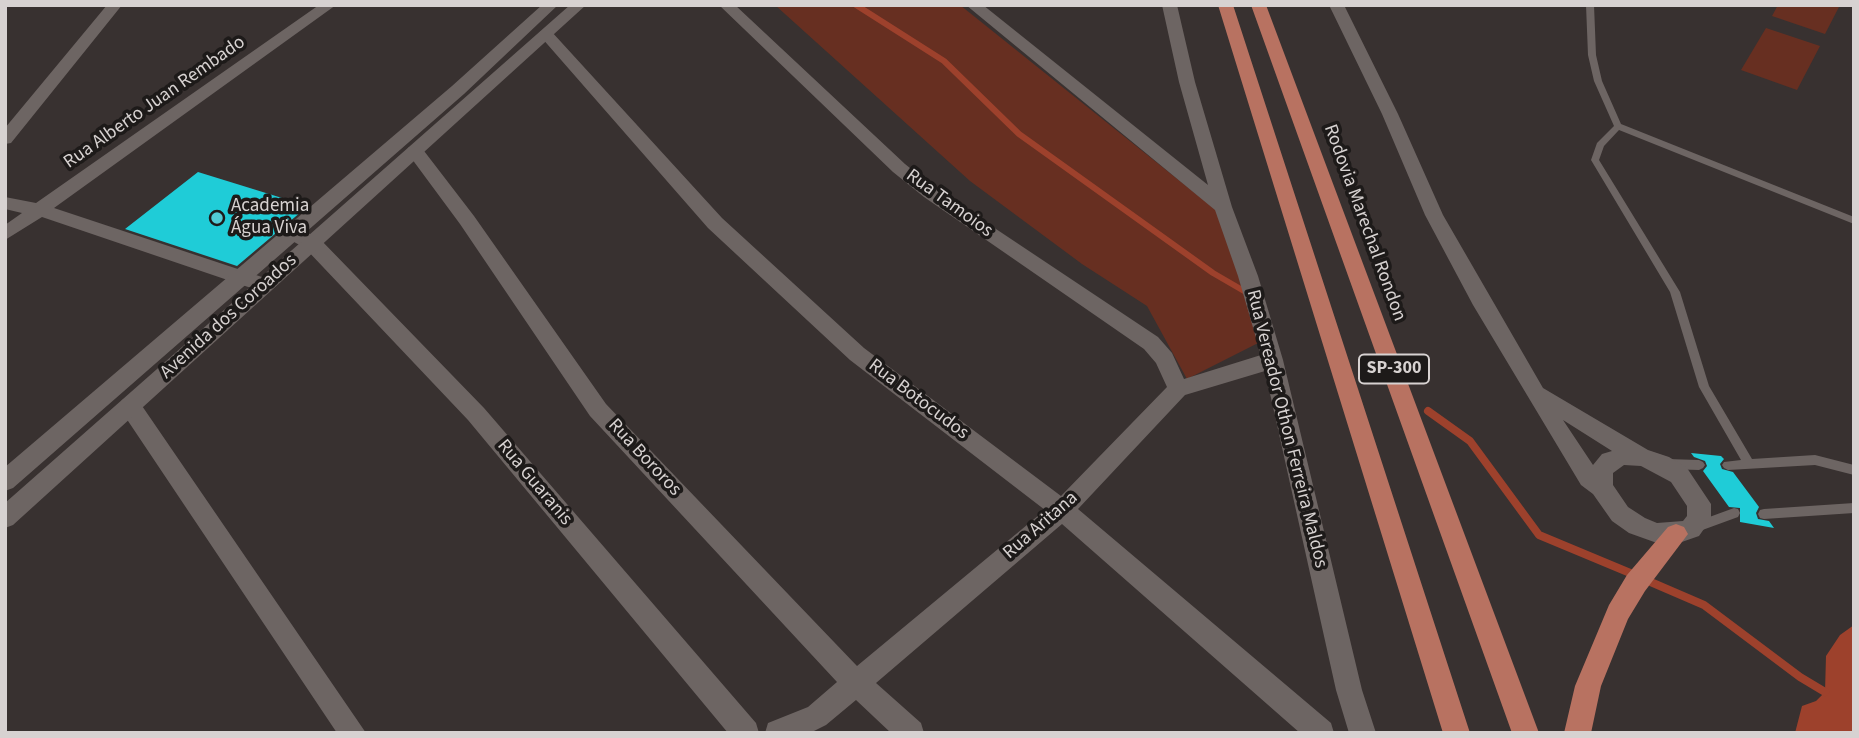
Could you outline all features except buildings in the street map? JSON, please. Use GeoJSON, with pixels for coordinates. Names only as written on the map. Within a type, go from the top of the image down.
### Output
{"type":"FeatureCollection","features":[{"type":"Feature","properties":{"kind":"highway"},"geometry":{"type":"LineString","coordinates":[[1218,5],[1234,37]]}},
{"type":"Feature","properties":{"kind":"highway","name":"SP-300"},"geometry":{"type":"LineString","coordinates":[[1224,5],[1457,733]]}},
{"type":"Feature","properties":{"kind":"highway","name":"Rodovia Marechal Rondon"},"geometry":{"type":"LineString","coordinates":[[1258,5],[1526,733]]}},
{"type":"Feature","properties":{"kind":"highway"},"geometry":{"type":"LineString","coordinates":[[1577,733],[1588,686],[1618,613],[1636,583],[1684,532]]}},
{"type":"Feature","properties":{"kind":"street"},"geometry":{"type":"LineString","coordinates":[[5,139],[115,5]]}},
{"type":"Feature","properties":{"kind":"street","name":"Rua Alberto Juan Rembado"},"geometry":{"type":"LineString","coordinates":[[5,234],[329,5]]}},
{"type":"Feature","properties":{"kind":"street","name":"Avenida dos Coroados"},"geometry":{"type":"LineString","coordinates":[[5,517],[264,285],[302,238],[551,5]]}},
{"type":"Feature","properties":{"kind":"street","name":"Avenida dos Coroados"},"geometry":{"type":"LineString","coordinates":[[5,481],[240,277],[302,238],[415,151],[579,5]]}},
{"type":"Feature","properties":{"kind":"street","name":"Rua Tamoios"},"geometry":{"type":"LineString","coordinates":[[726,5],[899,168],[930,193],[1151,343],[1165,359],[1178,389]]}},
{"type":"Feature","properties":{"kind":"street"},"geometry":{"type":"LineString","coordinates":[[974,5],[1223,207]]}},
{"type":"Feature","properties":{"kind":"street","name":"Rua Vereador Othon Ferreira Maldos"},"geometry":{"type":"LineString","coordinates":[[1169,5],[1187,82],[1223,207],[1248,276],[1273,360],[1349,690],[1363,733]]}},
{"type":"Feature","properties":{"kind":"street"},"geometry":{"type":"LineString","coordinates":[[1336,5],[1390,114],[1434,215],[1480,300],[1589,478],[1601,487],[1620,514],[1637,526],[1657,533],[1684,532],[1699,519],[1699,504],[1679,475],[1538,394]]}},
{"type":"Feature","properties":{"kind":"street","name":"Rua Botocudos"},"geometry":{"type":"LineString","coordinates":[[546,34],[715,223],[857,354],[1062,510],[1321,733]]}},
{"type":"Feature","properties":{"kind":"street","name":"Rua Bororos"},"geometry":{"type":"LineString","coordinates":[[415,151],[467,220],[598,410],[855,682],[911,733]]}},
{"type":"Feature","properties":{"kind":"street"},"geometry":{"type":"LineString","coordinates":[[5,203],[40,210],[264,285]]}},
{"type":"Feature","properties":{"kind":"street","name":"Rua Guaranis"},"geometry":{"type":"LineString","coordinates":[[302,238],[476,414],[746,733]]}},
{"type":"Feature","properties":{"kind":"street","name":"Rua Aritana"},"geometry":{"type":"LineString","coordinates":[[778,733],[815,724],[855,682],[1062,510],[1178,389],[1273,360]]}},
{"type":"Feature","properties":{"kind":"street"},"geometry":{"type":"LineString","coordinates":[[130,406],[353,733]]}},
{"type":"Feature","properties":{"kind":"street"},"geometry":{"type":"LineString","coordinates":[[1601,487],[1602,470],[1610,461],[1624,456],[1651,461]]}},
{"type":"Feature","properties":{"kind":"lane"},"geometry":{"type":"LineString","coordinates":[[1590,5],[1592,55],[1598,81],[1618,126],[1854,220]]}},
{"type":"Feature","properties":{"kind":"lane"},"geometry":{"type":"LineString","coordinates":[[1618,126],[1600,145],[1595,160],[1675,292],[1704,387],[1749,464]]}},
{"type":"Feature","properties":{"kind":"lane"},"geometry":{"type":"LineString","coordinates":[[1728,465],[1815,460],[1854,470]]}},
{"type":"Feature","properties":{"kind":"lane"},"geometry":{"type":"LineString","coordinates":[[1651,461],[1699,465]]}},
{"type":"Feature","properties":{"kind":"lane"},"geometry":{"type":"LineString","coordinates":[[1764,514],[1854,508]]}},
{"type":"Feature","properties":{"kind":"lane"},"geometry":{"type":"LineString","coordinates":[[1684,532],[1734,513]]}},
{"type":"Feature","properties":{"kind":"shaded area"},"geometry":{"type":"Polygon","coordinates":[[[775,5],[960,5],[1216,210],[1266,339],[1187,379],[1147,306],[1082,264],[970,181],[775,5]]]}},
{"type":"Feature","properties":{"kind":"shaded area"},"geometry":{"type":"Polygon","coordinates":[[[1778,5],[1840,5],[1825,34],[1772,16],[1778,5]]]}},
{"type":"Feature","properties":{"kind":"shaded area"},"geometry":{"type":"Polygon","coordinates":[[[1766,28],[1820,46],[1797,90],[1741,70],[1766,28]]]}},
{"type":"Feature","properties":{"kind":"shaded area"},"geometry":{"type":"Polygon","coordinates":[[[1854,625],[1854,733],[1795,733],[1802,706],[1816,701],[1825,692],[1826,656],[1840,635],[1854,625]]]}},
{"type":"Feature","properties":{"kind":"waterway"},"geometry":{"type":"LineString","coordinates":[[856,5],[944,61],[1019,134],[1213,273],[1244,291]]}},
{"type":"Feature","properties":{"kind":"waterway"},"geometry":{"type":"LineString","coordinates":[[1428,411],[1470,441],[1539,535],[1635,575]]}},
{"type":"Feature","properties":{"kind":"waterway"},"geometry":{"type":"LineString","coordinates":[[1646,580],[1704,605],[1800,677],[1825,692]]}},
{"type":"Feature","properties":{"kind":"place","name":"Academia Água Viva"},"geometry":{"type":"Point","coordinates":[217,218]}}]}
